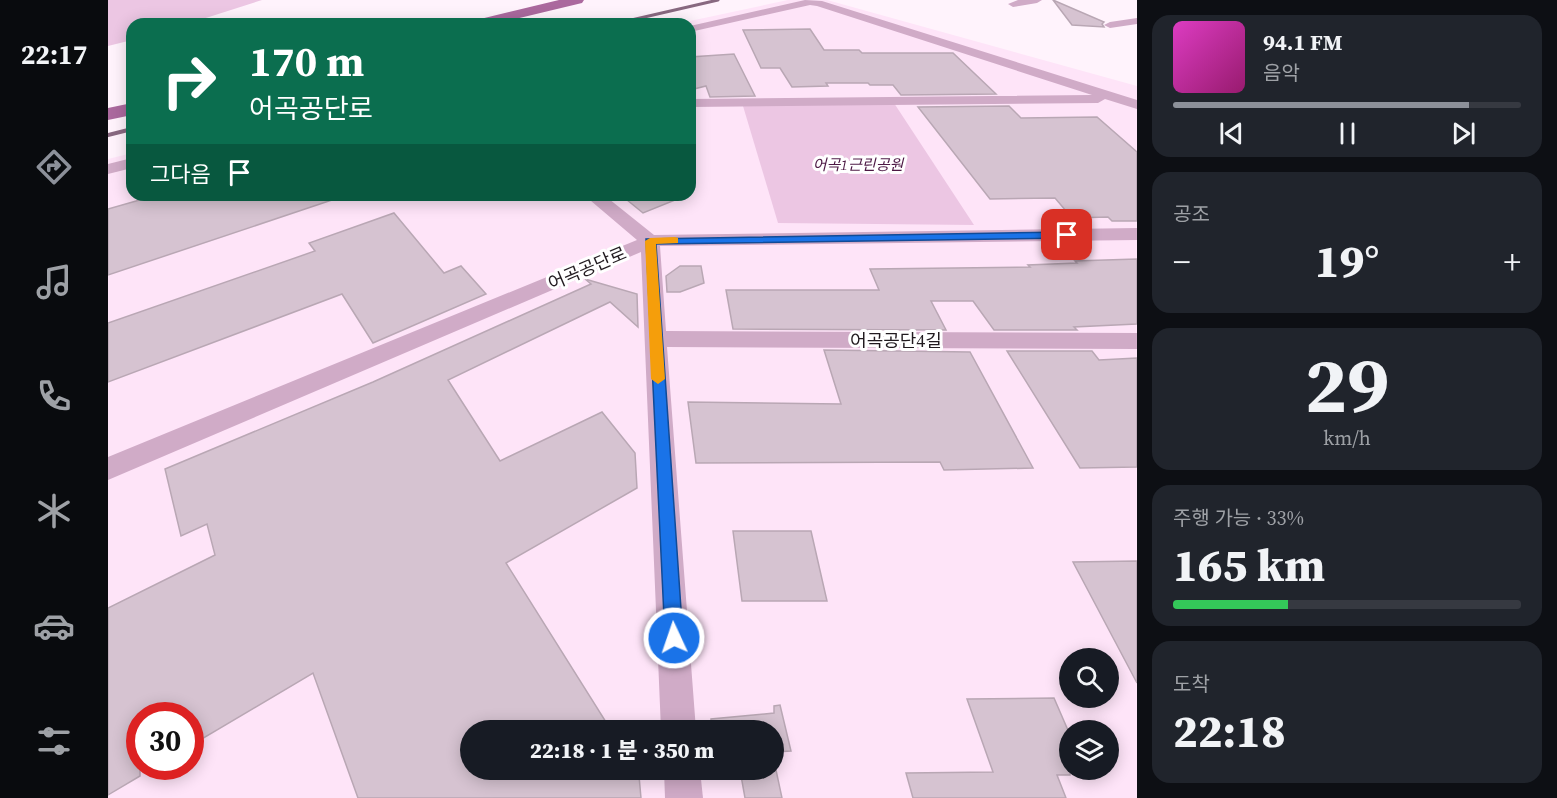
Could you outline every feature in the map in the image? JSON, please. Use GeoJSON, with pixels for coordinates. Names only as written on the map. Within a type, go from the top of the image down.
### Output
{"type":"FeatureCollection","features":[{"type":"Feature","properties":{"kind":"main road"},"geometry":{"type":"LineString","coordinates":[[502,18],[577,0]]}},
{"type":"Feature","properties":{"kind":"main road"},"geometry":{"type":"LineString","coordinates":[[108,114],[126,110]]}},
{"type":"Feature","properties":{"kind":"street"},"geometry":{"type":"LineString","coordinates":[[1013,4],[1036,0]]}},
{"type":"Feature","properties":{"kind":"street"},"geometry":{"type":"LineString","coordinates":[[696,27],[810,2],[818,3],[1137,105]]}},
{"type":"Feature","properties":{"kind":"street"},"geometry":{"type":"LineString","coordinates":[[1110,25],[1137,21]]}},
{"type":"Feature","properties":{"kind":"street"},"geometry":{"type":"LineString","coordinates":[[696,103],[1119,99]]}},
{"type":"Feature","properties":{"kind":"street"},"geometry":{"type":"LineString","coordinates":[[108,169],[126,164]]}},
{"type":"Feature","properties":{"kind":"street"},"geometry":{"type":"LineString","coordinates":[[600,201],[650,241],[679,720]]}},
{"type":"Feature","properties":{"kind":"street","name":"어곡공단로"},"geometry":{"type":"LineString","coordinates":[[108,469],[650,241],[1137,234]]}},
{"type":"Feature","properties":{"kind":"street","name":"어곡공단4길"},"geometry":{"type":"LineString","coordinates":[[656,339],[1137,341]]}},
{"type":"Feature","properties":{"kind":"street"},"geometry":{"type":"LineString","coordinates":[[683,780],[684,798]]}},
{"type":"Feature","properties":{"kind":"shaded area"},"geometry":{"type":"Polygon","coordinates":[[[788,0],[827,0],[1137,86],[1137,798],[108,798],[108,159],[126,154],[126,201],[696,201],[696,20],[788,0]]]}},
{"type":"Feature","properties":{"kind":"green space"},"geometry":{"type":"Polygon","coordinates":[[[108,0],[262,0],[206,18],[126,18],[126,42],[108,46],[108,0]]]}},
{"type":"Feature","properties":{"kind":"green space","name":"어곡1근린공원"},"geometry":{"type":"Polygon","coordinates":[[[894,103],[974,225],[778,223],[743,106],[894,103]]]}},
{"type":"Feature","properties":{"kind":"building"},"geometry":{"type":"Polygon","coordinates":[[[1053,0],[1104,22],[1102,24],[1104,27],[1072,25],[1053,0]]]}},
{"type":"Feature","properties":{"kind":"building"},"geometry":{"type":"Polygon","coordinates":[[[810,29],[824,50],[859,50],[862,53],[953,53],[996,94],[901,95],[893,85],[870,85],[868,83],[826,83],[828,86],[792,87],[780,68],[761,68],[743,30],[810,29]]]}},
{"type":"Feature","properties":{"kind":"building"},"geometry":{"type":"Polygon","coordinates":[[[734,54],[755,96],[710,97],[706,86],[696,88],[696,57],[734,54]]]}},
{"type":"Feature","properties":{"kind":"building"},"geometry":{"type":"Polygon","coordinates":[[[1009,106],[1021,118],[1097,117],[1137,152],[1137,221],[1112,221],[1108,217],[1072,218],[1055,198],[990,199],[918,107],[1009,106]]]}},
{"type":"Feature","properties":{"kind":"building"},"geometry":{"type":"Polygon","coordinates":[[[136,201],[329,201],[108,275],[108,209],[136,201]]]}},
{"type":"Feature","properties":{"kind":"building"},"geometry":{"type":"Polygon","coordinates":[[[628,201],[673,201],[643,213],[628,201]]]}},
{"type":"Feature","properties":{"kind":"building"},"geometry":{"type":"Polygon","coordinates":[[[394,213],[444,273],[461,266],[486,294],[373,343],[342,294],[108,382],[108,323],[315,251],[309,243],[394,213]]]}},
{"type":"Feature","properties":{"kind":"building"},"geometry":{"type":"Polygon","coordinates":[[[1137,259],[1137,324],[1074,327],[1077,330],[994,330],[973,301],[931,301],[946,330],[733,329],[726,290],[879,290],[870,269],[1030,267],[1028,265],[1137,259]]]}},
{"type":"Feature","properties":{"kind":"building"},"geometry":{"type":"Polygon","coordinates":[[[680,266],[701,266],[704,283],[680,292],[667,292],[666,276],[680,266]]]}},
{"type":"Feature","properties":{"kind":"building"},"geometry":{"type":"Polygon","coordinates":[[[585,279],[637,294],[638,327],[610,302],[448,380],[500,461],[602,412],[635,453],[637,488],[506,563],[605,720],[460,720],[460,780],[639,780],[641,798],[358,798],[313,673],[204,738],[204,702],[126,702],[126,780],[133,780],[108,795],[108,608],[215,555],[207,524],[181,536],[165,469],[373,382],[591,284],[585,279]]]}},
{"type":"Feature","properties":{"kind":"building"},"geometry":{"type":"Polygon","coordinates":[[[824,350],[970,352],[1033,468],[944,470],[940,462],[696,463],[688,402],[841,404],[824,350]]]}},
{"type":"Feature","properties":{"kind":"building"},"geometry":{"type":"Polygon","coordinates":[[[1007,351],[1092,351],[1099,360],[1137,358],[1137,467],[1080,468],[1007,351]]]}},
{"type":"Feature","properties":{"kind":"building"},"geometry":{"type":"Polygon","coordinates":[[[733,531],[811,531],[827,601],[742,601],[733,531]]]}},
{"type":"Feature","properties":{"kind":"building"},"geometry":{"type":"Polygon","coordinates":[[[1137,561],[1137,683],[1119,648],[1073,562],[1137,561]]]}},
{"type":"Feature","properties":{"kind":"building"},"geometry":{"type":"Polygon","coordinates":[[[1054,698],[1064,720],[1059,720],[1059,775],[1057,775],[1066,798],[913,798],[906,773],[993,772],[967,699],[1054,698]]]}},
{"type":"Feature","properties":{"kind":"building"},"geometry":{"type":"Polygon","coordinates":[[[780,705],[784,720],[711,720],[774,713],[774,706],[780,705]]]}},
{"type":"Feature","properties":{"kind":"building"},"geometry":{"type":"Polygon","coordinates":[[[784,722],[791,751],[784,751],[784,722]]]}},
{"type":"Feature","properties":{"kind":"building"},"geometry":{"type":"Polygon","coordinates":[[[742,780],[778,780],[782,798],[745,798],[742,780]]]}},
{"type":"Feature","properties":{"kind":"waterway"},"geometry":{"type":"LineString","coordinates":[[640,18],[718,0]]}},
{"type":"Feature","properties":{"kind":"waterway"},"geometry":{"type":"LineString","coordinates":[[108,135],[126,130]]}},
{"type":"Feature","properties":{"kind":"slow traffic"},"geometry":{"type":"LineString","coordinates":[[658,379],[650,241],[675,241]]}},
{"type":"Feature","properties":{"kind":"route"},"geometry":{"type":"LineString","coordinates":[[674,638],[650,241],[1067,235]]}}]}
